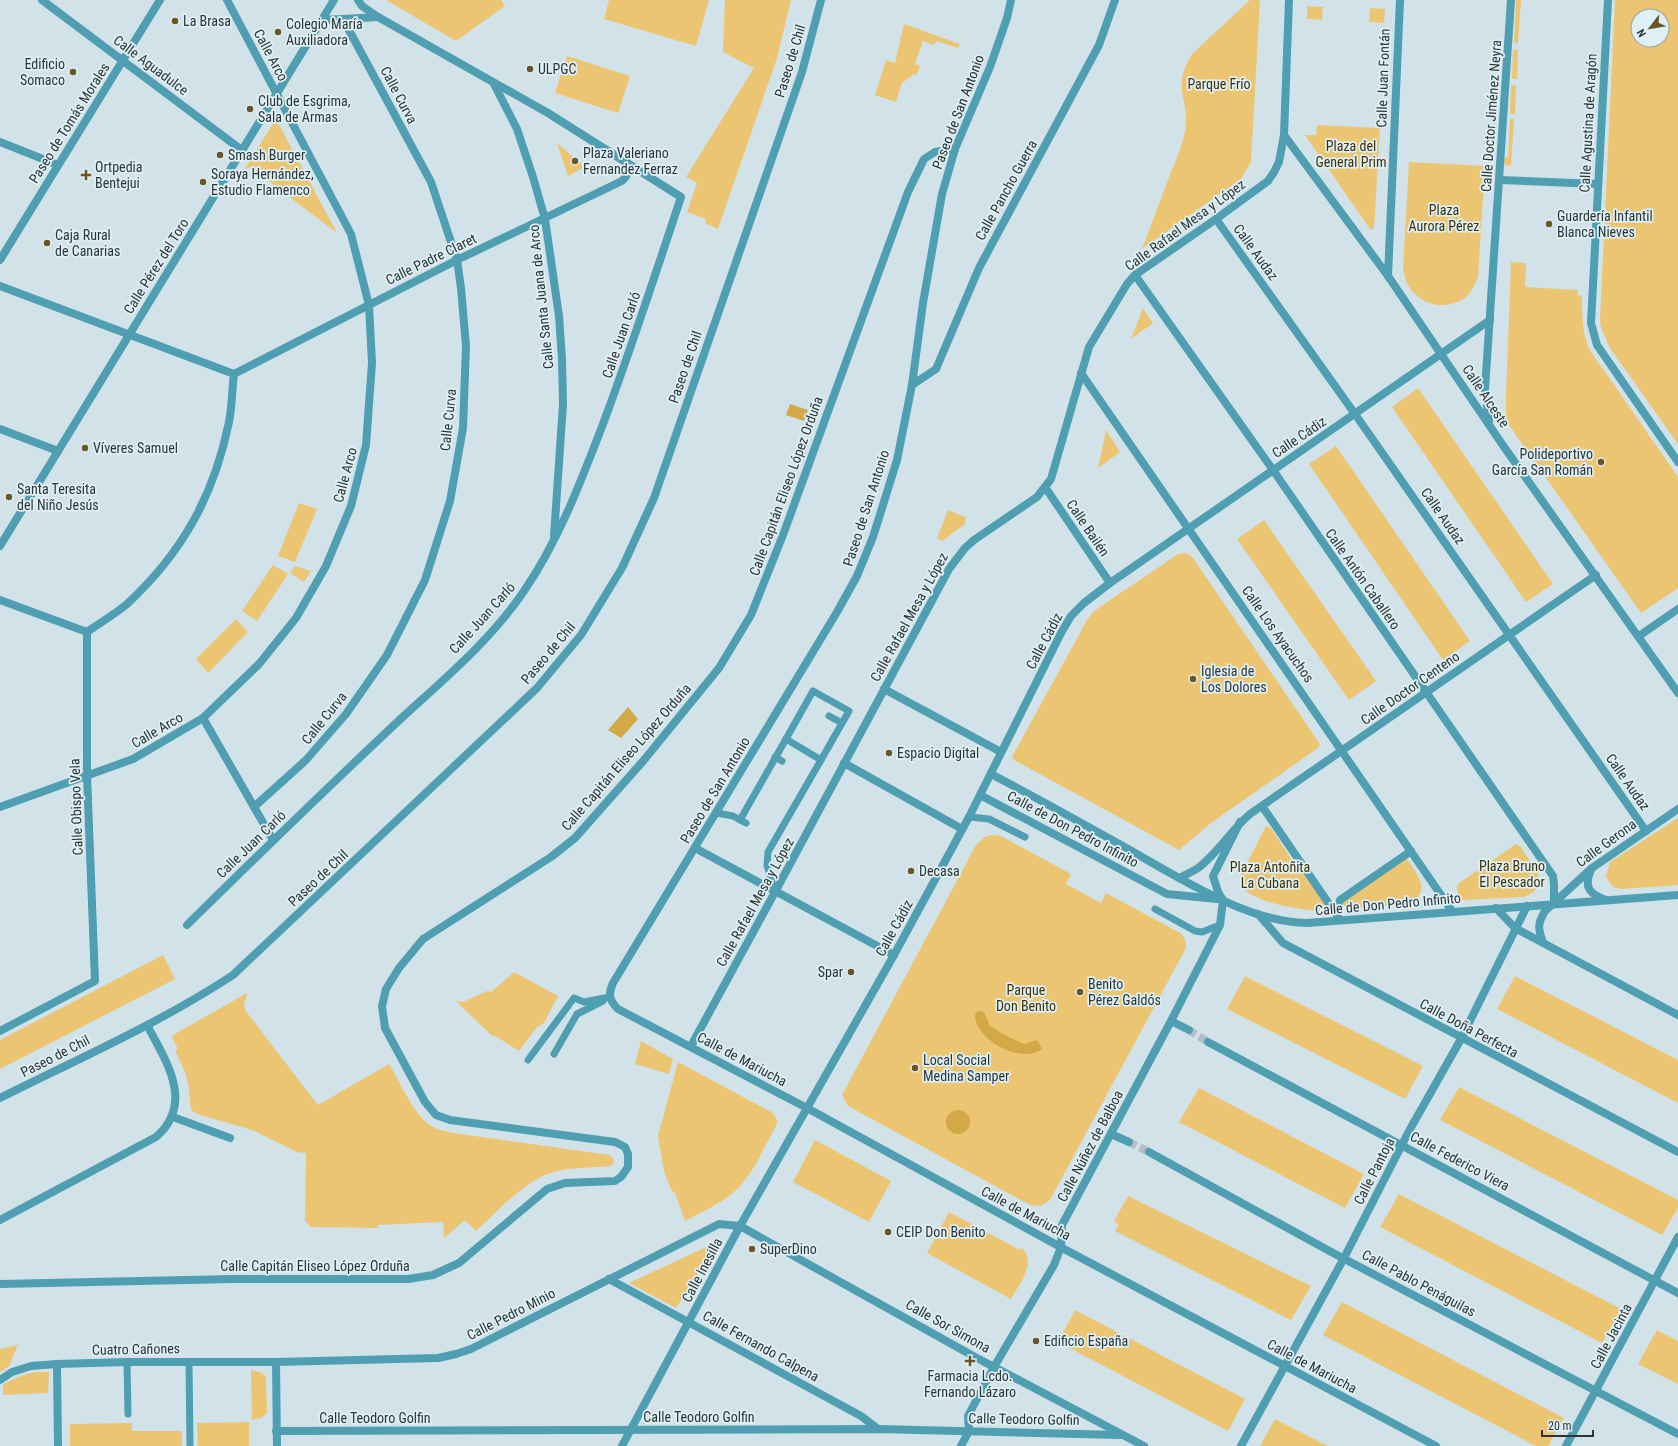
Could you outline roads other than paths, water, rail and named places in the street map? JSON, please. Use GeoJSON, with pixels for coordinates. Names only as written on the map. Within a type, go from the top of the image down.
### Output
{"type":"FeatureCollection","features":[{"type":"Feature","properties":{"kind":"street","name":"Calle Aguadulce"},"geometry":{"type":"LineString","coordinates":[[42,0],[243,150]]}},
{"type":"Feature","properties":{"kind":"street","name":"Paseo de Tomás Morales"},"geometry":{"type":"LineString","coordinates":[[0,260],[160,0]]}},
{"type":"Feature","properties":{"kind":"street","name":"Calle Arco"},"geometry":{"type":"LineString","coordinates":[[0,807],[133,759],[203,718],[259,664],[296,618],[326,566],[351,506],[366,445],[372,363],[369,305],[351,234],[227,0]]}},
{"type":"Feature","properties":{"kind":"street","name":"Calle Pérez del Toro"},"geometry":{"type":"LineString","coordinates":[[0,546],[334,0]]}},
{"type":"Feature","properties":{"kind":"street"},"geometry":{"type":"LineString","coordinates":[[358,0],[362,6],[378,17],[494,84],[548,113],[626,162]]}},
{"type":"Feature","properties":{"kind":"street","name":"Paseo de Chil"},"geometry":{"type":"LineString","coordinates":[[0,1098],[147,1024],[204,994],[234,975],[537,688],[581,635],[622,568],[654,498],[802,72],[820,0]]}},
{"type":"Feature","properties":{"kind":"street","name":"Paseo de San Antonio"},"geometry":{"type":"LineString","coordinates":[[610,997],[610,990],[613,983],[717,813],[857,576],[873,537],[894,467],[912,385],[923,304],[942,194],[955,149],[990,67],[1007,18],[1011,0]]}},
{"type":"Feature","properties":{"kind":"street","name":"Calle Pancho Guerra"},"geometry":{"type":"LineString","coordinates":[[912,385],[936,369],[979,268],[1099,45],[1115,0]]}},
{"type":"Feature","properties":{"kind":"street","name":"Calle Rafael Mesa y López"},"geometry":{"type":"LineString","coordinates":[[690,1046],[775,892],[949,569],[965,548],[1037,497],[1051,479],[1089,347],[1127,284],[1135,274],[1216,219],[1268,181],[1279,162],[1284,135],[1289,0]]}},
{"type":"Feature","properties":{"kind":"street","name":"Calle Juan Fontán"},"geometry":{"type":"LineString","coordinates":[[1388,276],[1400,0]]}},
{"type":"Feature","properties":{"kind":"street","name":"Calle Doctor Jiménez Neyra"},"geometry":{"type":"LineString","coordinates":[[1489,424],[1485,389],[1511,0]]}},
{"type":"Feature","properties":{"kind":"street","name":"Calle Agustina de Aragón"},"geometry":{"type":"LineString","coordinates":[[1608,0],[1591,323],[1597,345],[1678,462]]}},
{"type":"Feature","properties":{"kind":"street"},"geometry":{"type":"LineString","coordinates":[[322,20],[378,17]]}},
{"type":"Feature","properties":{"kind":"street","name":"Calle Curva"},"geometry":{"type":"LineString","coordinates":[[254,807],[306,760],[346,714],[387,655],[425,580],[450,501],[463,428],[466,346],[457,260],[431,182],[343,19]]}},
{"type":"Feature","properties":{"kind":"street","name":"Calle Santa Juana de Arco"},"geometry":{"type":"LineString","coordinates":[[494,84],[517,129],[545,219],[559,316],[563,374],[563,404],[553,541]]}},
{"type":"Feature","properties":{"kind":"street","name":"Calle Alceste"},"geometry":{"type":"LineString","coordinates":[[1284,135],[1388,276],[1489,424],[1639,636],[1678,694]]}},
{"type":"Feature","properties":{"kind":"street"},"geometry":{"type":"LineString","coordinates":[[0,142],[58,165]]}},
{"type":"Feature","properties":{"kind":"street","name":"Calle Capitán Eliseo López Orduña"},"geometry":{"type":"LineString","coordinates":[[0,1284],[233,1279],[408,1280],[433,1275],[459,1263],[547,1189],[565,1183],[615,1181],[621,1178],[628,1167],[628,1154],[625,1147],[614,1142],[450,1120],[436,1115],[425,1102],[385,1028],[382,1006],[386,989],[399,968],[423,939],[551,857],[575,838],[644,760],[719,668],[751,615],[783,535],[908,192],[924,159],[935,152],[955,149]]}},
{"type":"Feature","properties":{"kind":"street","name":"Calle Padre Claret"},"geometry":{"type":"LineString","coordinates":[[234,374],[457,260],[622,181],[626,178],[628,171],[626,162]]}},
{"type":"Feature","properties":{"kind":"street","name":"Calle Juan Carló"},"geometry":{"type":"LineString","coordinates":[[187,925],[273,840],[476,649],[508,614],[525,590],[553,541],[578,491],[631,350],[681,197],[626,162]]}},
{"type":"Feature","properties":{"kind":"street"},"geometry":{"type":"LineString","coordinates":[[1500,180],[1598,184]]}},
{"type":"Feature","properties":{"kind":"street","name":"Calle Audaz"},"geometry":{"type":"LineString","coordinates":[[1216,219],[1355,414],[1646,831]]}},
{"type":"Feature","properties":{"kind":"street","name":"Calle Antón Caballero"},"geometry":{"type":"LineString","coordinates":[[1135,274],[1553,876],[1554,903]]}},
{"type":"Feature","properties":{"kind":"street"},"geometry":{"type":"LineString","coordinates":[[0,286],[234,374],[230,421],[217,471],[195,521],[162,569],[126,605],[88,632],[0,600]]}},
{"type":"Feature","properties":{"kind":"street","name":"Calle Cádiz"},"geometry":{"type":"LineString","coordinates":[[807,1108],[894,955],[969,817],[1071,616],[1084,603],[1110,583],[1490,320]]}},
{"type":"Feature","properties":{"kind":"street","name":"Calle Los Ayacuchos"},"geometry":{"type":"LineString","coordinates":[[1081,373],[1452,911]]}},
{"type":"Feature","properties":{"kind":"street"},"geometry":{"type":"LineString","coordinates":[[0,429],[58,451]]}},
{"type":"Feature","properties":{"kind":"street","name":"Calle Bailén"},"geometry":{"type":"LineString","coordinates":[[1045,487],[1110,583]]}},
{"type":"Feature","properties":{"kind":"street","name":"Calle Doctor Centeno"},"geometry":{"type":"LineString","coordinates":[[1179,878],[1193,871],[1205,862],[1240,822],[1262,806],[1596,575]]}},
{"type":"Feature","properties":{"kind":"street"},"geometry":{"type":"LineString","coordinates":[[1639,636],[1678,609]]}},
{"type":"Feature","properties":{"kind":"street","name":"Calle Obispo Vela"},"geometry":{"type":"LineString","coordinates":[[0,1031],[95,981],[87,775],[88,632]]}},
{"type":"Feature","properties":{"kind":"street"},"geometry":{"type":"LineString","coordinates":[[884,689],[1001,752]]}},
{"type":"Feature","properties":{"kind":"street"},"geometry":{"type":"LineString","coordinates":[[203,718],[273,840]]}},
{"type":"Feature","properties":{"kind":"street"},"geometry":{"type":"LineString","coordinates":[[844,763],[962,829]]}},
{"type":"Feature","properties":{"kind":"street","name":"Calle de Don Pedro Infinito"},"geometry":{"type":"LineString","coordinates":[[991,774],[1057,809],[1179,878],[1223,900],[1282,922],[1293,923],[1338,917],[1452,911],[1678,895]]}},
{"type":"Feature","properties":{"kind":"street","name":"Calle de Don Pedro Infinito"},"geometry":{"type":"LineString","coordinates":[[980,795],[1167,894],[1223,900]]}},
{"type":"Feature","properties":{"kind":"street"},"geometry":{"type":"LineString","coordinates":[[1262,806],[1338,917]]}},
{"type":"Feature","properties":{"kind":"street","name":"Calle Gerona"},"geometry":{"type":"LineString","coordinates":[[1543,943],[1538,930],[1539,920],[1545,911],[1592,868],[1678,809]]}},
{"type":"Feature","properties":{"kind":"street","name":"Calle Doctor Centeno"},"geometry":{"type":"LineString","coordinates":[[1223,900],[1218,892],[1214,876],[1240,822]]}},
{"type":"Feature","properties":{"kind":"street"},"geometry":{"type":"LineString","coordinates":[[695,848],[894,955]]}},
{"type":"Feature","properties":{"kind":"street"},"geometry":{"type":"LineString","coordinates":[[1338,917],[1340,900],[1411,851]]}},
{"type":"Feature","properties":{"kind":"street"},"geometry":{"type":"LineString","coordinates":[[1592,868],[1587,881],[1588,888],[1592,893],[1606,900]]}},
{"type":"Feature","properties":{"kind":"street","name":"Calle Núñez de Balboa"},"geometry":{"type":"LineString","coordinates":[[961,1446],[969,1431],[968,1416],[994,1367],[1054,1265],[1061,1247],[1062,1225],[1112,1134],[1220,925],[1223,900]]}},
{"type":"Feature","properties":{"kind":"street","name":"Calle Pantoja"},"geometry":{"type":"LineString","coordinates":[[1241,1446],[1344,1258],[1402,1145],[1461,1039],[1527,906]]}},
{"type":"Feature","properties":{"kind":"street"},"geometry":{"type":"LineString","coordinates":[[1496,908],[1515,928],[1678,1015]]}},
{"type":"Feature","properties":{"kind":"street","name":"Calle Doña Perfecta"},"geometry":{"type":"LineString","coordinates":[[1258,914],[1283,943],[1461,1039],[1678,1152]]}},
{"type":"Feature","properties":{"kind":"street","name":"Calle de Mariucha"},"geometry":{"type":"LineString","coordinates":[[610,997],[612,1003],[618,1008],[807,1108],[1061,1247],[1436,1446]]}},
{"type":"Feature","properties":{"kind":"street"},"geometry":{"type":"LineString","coordinates":[[1171,1021],[1189,1030]]}},
{"type":"Feature","properties":{"kind":"street"},"geometry":{"type":"LineString","coordinates":[[0,1220],[156,1137],[166,1128],[173,1117],[176,1100],[171,1074],[147,1024]]}},
{"type":"Feature","properties":{"kind":"street","name":"Calle Federico Viera"},"geometry":{"type":"LineString","coordinates":[[1208,1042],[1678,1292]]}},
{"type":"Feature","properties":{"kind":"street","name":"Calle Inesilla"},"geometry":{"type":"LineString","coordinates":[[622,1446],[740,1226],[807,1108]]}},
{"type":"Feature","properties":{"kind":"street"},"geometry":{"type":"LineString","coordinates":[[173,1117],[230,1138]]}},
{"type":"Feature","properties":{"kind":"street"},"geometry":{"type":"LineString","coordinates":[[1112,1134],[1129,1142]]}},
{"type":"Feature","properties":{"kind":"street","name":"Calle Pablo Penáguilas"},"geometry":{"type":"LineString","coordinates":[[1149,1152],[1344,1258],[1678,1434]]}},
{"type":"Feature","properties":{"kind":"street","name":"Calle Pedro Minio"},"geometry":{"type":"LineString","coordinates":[[276,1362],[438,1358],[456,1354],[471,1349],[719,1224],[740,1226]]}},
{"type":"Feature","properties":{"kind":"street","name":"Calle Sor Simona"},"geometry":{"type":"LineString","coordinates":[[740,1226],[994,1367],[1144,1446]]}},
{"type":"Feature","properties":{"kind":"street","name":"Calle Jacinta"},"geometry":{"type":"LineString","coordinates":[[1566,1446],[1678,1237]]}},
{"type":"Feature","properties":{"kind":"street","name":"Calle Fernando Calpena"},"geometry":{"type":"LineString","coordinates":[[609,1279],[861,1416],[878,1429]]}},
{"type":"Feature","properties":{"kind":"street","name":"Cuatro Cañones"},"geometry":{"type":"LineString","coordinates":[[0,1380],[12,1372],[31,1366],[57,1364],[127,1362],[276,1362]]}},
{"type":"Feature","properties":{"kind":"street"},"geometry":{"type":"LineString","coordinates":[[276,1362],[276,1446]]}},
{"type":"Feature","properties":{"kind":"street"},"geometry":{"type":"LineString","coordinates":[[57,1364],[58,1446]]}},
{"type":"Feature","properties":{"kind":"street","name":"Calle Teodoro Golfin"},"geometry":{"type":"LineString","coordinates":[[276,1431],[878,1429],[1122,1435]]}},
{"type":"Feature","properties":{"kind":"lane"},"geometry":{"type":"LineString","coordinates":[[717,813],[733,816],[743,821],[750,810],[775,758],[808,703],[813,690],[849,711],[821,760],[808,776],[772,837],[768,852],[767,865],[775,892]]}},
{"type":"Feature","properties":{"kind":"lane"},"geometry":{"type":"LineString","coordinates":[[829,716],[842,723]]}},
{"type":"Feature","properties":{"kind":"lane"},"geometry":{"type":"LineString","coordinates":[[786,739],[821,760]]}},
{"type":"Feature","properties":{"kind":"lane"},"geometry":{"type":"LineString","coordinates":[[775,758],[782,761]]}},
{"type":"Feature","properties":{"kind":"lane"},"geometry":{"type":"LineString","coordinates":[[969,817],[989,819],[1025,837]]}},
{"type":"Feature","properties":{"kind":"lane"},"geometry":{"type":"LineString","coordinates":[[1154,909],[1195,931],[1202,932],[1220,925]]}},
{"type":"Feature","properties":{"kind":"lane"},"geometry":{"type":"LineString","coordinates":[[554,1054],[577,1014],[610,997]]}},
{"type":"Feature","properties":{"kind":"lane"},"geometry":{"type":"LineString","coordinates":[[528,1060],[574,998],[584,1002],[610,997]]}},
{"type":"Feature","properties":{"kind":"lane"},"geometry":{"type":"LineString","coordinates":[[127,1362],[128,1414]]}},
{"type":"Feature","properties":{"kind":"lane"},"geometry":{"type":"LineString","coordinates":[[189,1362],[190,1446]]}},
{"type":"Feature","properties":{"kind":"tunnel"},"geometry":{"type":"LineString","coordinates":[[1189,1030],[1208,1042]]}},
{"type":"Feature","properties":{"kind":"tunnel"},"geometry":{"type":"LineString","coordinates":[[1129,1142],[1149,1152]]}},
{"type":"Feature","properties":{"kind":"place","name":"La Brasa"},"geometry":{"type":"Point","coordinates":[175,21]}},
{"type":"Feature","properties":{"kind":"place","name":"Colegio María Auxiliadora"},"geometry":{"type":"Point","coordinates":[278,32]}},
{"type":"Feature","properties":{"kind":"place","name":"ULPGC"},"geometry":{"type":"Point","coordinates":[530,69]}},
{"type":"Feature","properties":{"kind":"place","name":"Edificio Somaco"},"geometry":{"type":"Point","coordinates":[73,72]}},
{"type":"Feature","properties":{"kind":"place","name":"Club de Esgrima, Sala de Armas"},"geometry":{"type":"Point","coordinates":[250,109]}},
{"type":"Feature","properties":{"kind":"place","name":"Smash Burger"},"geometry":{"type":"Point","coordinates":[220,155]}},
{"type":"Feature","properties":{"kind":"place","name":"Plaza Valeriano Fernandez Ferraz"},"geometry":{"type":"Point","coordinates":[575,161]}},
{"type":"Feature","properties":{"kind":"place","name":"Ortpedia Bentejui"},"geometry":{"type":"Point","coordinates":[86,175]}},
{"type":"Feature","properties":{"kind":"place","name":"Soraya Hernández, Estudio Flamenco"},"geometry":{"type":"Point","coordinates":[203,182]}},
{"type":"Feature","properties":{"kind":"place","name":"Guardería Infantil Blanca Nieves"},"geometry":{"type":"Point","coordinates":[1549,224]}},
{"type":"Feature","properties":{"kind":"place","name":"Caja Rural de Canarias"},"geometry":{"type":"Point","coordinates":[47,243]}},
{"type":"Feature","properties":{"kind":"place","name":"Víveres Samuel"},"geometry":{"type":"Point","coordinates":[85,448]}},
{"type":"Feature","properties":{"kind":"place","name":"Polideportivo García San Román"},"geometry":{"type":"Point","coordinates":[1601,462]}},
{"type":"Feature","properties":{"kind":"place","name":"Santa Teresita del Niño Jesús"},"geometry":{"type":"Point","coordinates":[9,497]}},
{"type":"Feature","properties":{"kind":"place","name":"Iglesia de Los Dolores"},"geometry":{"type":"Point","coordinates":[1193,679]}},
{"type":"Feature","properties":{"kind":"place","name":"Espacio Digital"},"geometry":{"type":"Point","coordinates":[889,753]}},
{"type":"Feature","properties":{"kind":"place","name":"Decasa"},"geometry":{"type":"Point","coordinates":[911,871]}},
{"type":"Feature","properties":{"kind":"place","name":"Spar"},"geometry":{"type":"Point","coordinates":[851,972]}},
{"type":"Feature","properties":{"kind":"place","name":"Benito Pérez Galdós"},"geometry":{"type":"Point","coordinates":[1080,992]}},
{"type":"Feature","properties":{"kind":"place","name":"Local Social Medina Samper"},"geometry":{"type":"Point","coordinates":[915,1068]}},
{"type":"Feature","properties":{"kind":"place","name":"CEIP Don Benito"},"geometry":{"type":"Point","coordinates":[888,1232]}},
{"type":"Feature","properties":{"kind":"place","name":"SuperDino"},"geometry":{"type":"Point","coordinates":[752,1249]}},
{"type":"Feature","properties":{"kind":"place","name":"Edificio España"},"geometry":{"type":"Point","coordinates":[1036,1341]}},
{"type":"Feature","properties":{"kind":"place","name":"Farmacia Lcdo. Fernando Lázaro"},"geometry":{"type":"Point","coordinates":[970,1361]}},
{"type":"Feature","properties":{"kind":"park label","name":"Parque Frío"},"geometry":{"type":"Point","coordinates":[1219,84]}},
{"type":"Feature","properties":{"kind":"park label","name":"Plaza del General Prim"},"geometry":{"type":"Point","coordinates":[1351,154]}},
{"type":"Feature","properties":{"kind":"park label","name":"Plaza Aurora Pérez"},"geometry":{"type":"Point","coordinates":[1444,218]}},
{"type":"Feature","properties":{"kind":"park label","name":"Plaza Bruno El Pescador"},"geometry":{"type":"Point","coordinates":[1512,874]}},
{"type":"Feature","properties":{"kind":"park label","name":"Plaza Antoñita La Cubana"},"geometry":{"type":"Point","coordinates":[1270,876]}},
{"type":"Feature","properties":{"kind":"park label","name":"Parque Don Benito"},"geometry":{"type":"Point","coordinates":[1026,998]}}]}
